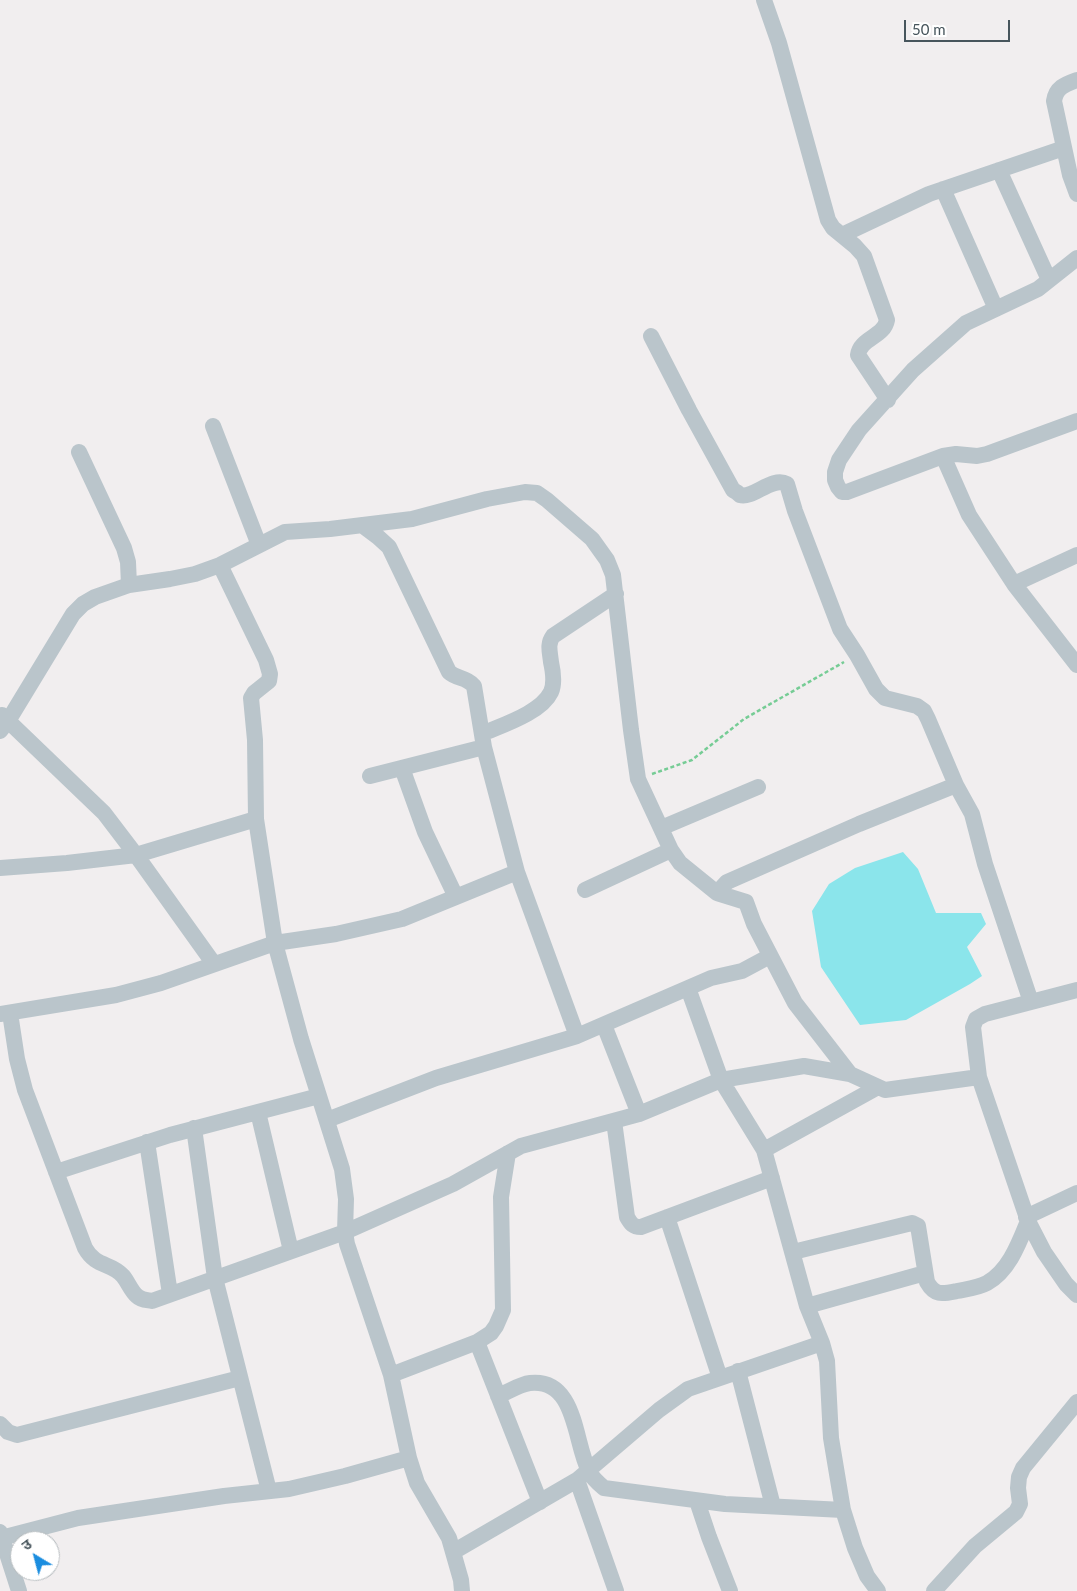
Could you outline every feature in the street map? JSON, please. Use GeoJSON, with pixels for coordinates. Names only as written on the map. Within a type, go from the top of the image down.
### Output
{"type":"FeatureCollection","features":[{"type":"Feature","properties":{"kind":"street"},"geometry":{"type":"LineString","coordinates":[[764,0],[779,43],[823,207],[833,228],[864,256],[887,320],[883,329],[862,345],[858,355],[888,400]]}},
{"type":"Feature","properties":{"kind":"street"},"geometry":{"type":"LineString","coordinates":[[1077,80],[1064,85],[1058,90],[1054,100],[1070,175],[1077,194]]}},
{"type":"Feature","properties":{"kind":"street"},"geometry":{"type":"LineString","coordinates":[[842,235],[943,189],[1064,148]]}},
{"type":"Feature","properties":{"kind":"street"},"geometry":{"type":"LineString","coordinates":[[1000,170],[1049,280]]}},
{"type":"Feature","properties":{"kind":"street"},"geometry":{"type":"LineString","coordinates":[[943,189],[996,309]]}},
{"type":"Feature","properties":{"kind":"street"},"geometry":{"type":"LineString","coordinates":[[1077,258],[1038,289],[966,323],[913,370],[859,430],[839,460],[835,472],[835,480],[842,492],[847,492],[943,456],[956,454],[977,456],[987,454],[1077,421]]}},
{"type":"Feature","properties":{"kind":"street"},"geometry":{"type":"LineString","coordinates":[[651,336],[733,490],[740,495],[745,495],[776,483],[783,482],[787,484],[795,511],[840,629],[876,689],[885,698],[917,706],[924,711],[956,786],[972,814],[985,864],[1030,1002]]}},
{"type":"Feature","properties":{"kind":"street"},"geometry":{"type":"LineString","coordinates":[[213,426],[259,545]]}},
{"type":"Feature","properties":{"kind":"street"},"geometry":{"type":"LineString","coordinates":[[79,452],[124,548],[128,562],[129,585]]}},
{"type":"Feature","properties":{"kind":"street"},"geometry":{"type":"LineString","coordinates":[[943,456],[969,515],[1014,584],[1077,664]]}},
{"type":"Feature","properties":{"kind":"street"},"geometry":{"type":"LineString","coordinates":[[214,964],[136,854],[104,813],[3,722],[73,614],[83,604],[95,597],[129,585],[187,576],[220,565],[285,532],[330,529],[412,519],[496,497],[524,492],[537,493],[592,540],[607,560],[613,575],[638,779],[671,850],[680,863],[717,893],[746,902],[754,924],[795,1003],[850,1074]]}},
{"type":"Feature","properties":{"kind":"street"},"geometry":{"type":"LineString","coordinates":[[362,525],[389,547],[449,672],[454,677],[462,677],[469,680],[474,686],[483,741],[517,872],[577,1036]]}},
{"type":"Feature","properties":{"kind":"street"},"geometry":{"type":"LineString","coordinates":[[1014,584],[1077,555]]}},
{"type":"Feature","properties":{"kind":"street"},"geometry":{"type":"LineString","coordinates":[[220,565],[266,660],[270,678],[251,698],[255,740],[256,819],[276,942],[301,1039],[342,1169],[346,1199],[345,1232],[347,1244],[391,1375],[409,1458],[417,1482],[449,1538],[461,1580],[462,1591]]}},
{"type":"Feature","properties":{"kind":"street"},"geometry":{"type":"LineString","coordinates":[[370,776],[402,768],[483,741],[534,710],[551,693],[553,686],[549,645],[551,639],[616,594]]}},
{"type":"Feature","properties":{"kind":"street"},"geometry":{"type":"LineString","coordinates":[[402,768],[426,832],[456,897]]}},
{"type":"Feature","properties":{"kind":"street"},"geometry":{"type":"LineString","coordinates":[[661,828],[758,786]]}},
{"type":"Feature","properties":{"kind":"street"},"geometry":{"type":"LineString","coordinates":[[717,893],[727,882],[860,824],[956,786]]}},
{"type":"Feature","properties":{"kind":"street"},"geometry":{"type":"LineString","coordinates":[[0,868],[67,863],[136,854],[256,819]]}},
{"type":"Feature","properties":{"kind":"street"},"geometry":{"type":"LineString","coordinates":[[585,890],[671,850]]}},
{"type":"Feature","properties":{"kind":"street"},"geometry":{"type":"LineString","coordinates":[[517,872],[402,919],[336,934],[276,942],[161,983],[116,995],[5,1014],[26,1090],[90,1257],[122,1275],[137,1297],[144,1300],[152,1300],[345,1232],[453,1184],[521,1146],[639,1114],[721,1080],[804,1066],[850,1074],[885,1090],[979,1077]]}},
{"type":"Feature","properties":{"kind":"street"},"geometry":{"type":"LineString","coordinates":[[327,1120],[436,1078],[577,1036],[711,978],[742,971],[770,956]]}},
{"type":"Feature","properties":{"kind":"street"},"geometry":{"type":"LineString","coordinates":[[688,988],[721,1080],[764,1150],[807,1306],[827,1361],[832,1438],[843,1510],[855,1548],[867,1576],[878,1591]]}},
{"type":"Feature","properties":{"kind":"street"},"geometry":{"type":"LineString","coordinates":[[1077,990],[985,1014],[976,1019],[973,1027],[979,1077],[1027,1219],[1044,1252],[1066,1284],[1077,1295]]}},
{"type":"Feature","properties":{"kind":"street"},"geometry":{"type":"LineString","coordinates":[[604,1025],[639,1114]]}},
{"type":"Feature","properties":{"kind":"street"},"geometry":{"type":"LineString","coordinates":[[764,1150],[878,1087]]}},
{"type":"Feature","properties":{"kind":"street"},"geometry":{"type":"LineString","coordinates":[[56,1172],[194,1128],[319,1096]]}},
{"type":"Feature","properties":{"kind":"street"},"geometry":{"type":"LineString","coordinates":[[258,1112],[291,1251]]}},
{"type":"Feature","properties":{"kind":"street"},"geometry":{"type":"LineString","coordinates":[[614,1121],[627,1217],[631,1224],[636,1227],[772,1178]]}},
{"type":"Feature","properties":{"kind":"street"},"geometry":{"type":"LineString","coordinates":[[194,1128],[215,1278],[269,1491]]}},
{"type":"Feature","properties":{"kind":"street"},"geometry":{"type":"LineString","coordinates":[[147,1142],[170,1294]]}},
{"type":"Feature","properties":{"kind":"street"},"geometry":{"type":"LineString","coordinates":[[391,1375],[476,1342],[491,1333],[496,1326],[503,1310],[501,1198],[508,1153]]}},
{"type":"Feature","properties":{"kind":"street"},"geometry":{"type":"LineString","coordinates":[[793,1252],[912,1223],[918,1226],[925,1273],[927,1282],[932,1290],[938,1293],[971,1288],[987,1283],[1007,1264],[1018,1247],[1027,1219],[1077,1193]]}},
{"type":"Feature","properties":{"kind":"street"},"geometry":{"type":"LineString","coordinates":[[667,1217],[720,1378]]}},
{"type":"Feature","properties":{"kind":"street"},"geometry":{"type":"LineString","coordinates":[[807,1306],[925,1273]]}},
{"type":"Feature","properties":{"kind":"street"},"geometry":{"type":"LineString","coordinates":[[476,1342],[540,1502]]}},
{"type":"Feature","properties":{"kind":"street"},"geometry":{"type":"LineString","coordinates":[[453,1552],[583,1476],[666,1405],[688,1390],[822,1343]]}},
{"type":"Feature","properties":{"kind":"street"},"geometry":{"type":"LineString","coordinates":[[738,1371],[773,1506]]}},
{"type":"Feature","properties":{"kind":"street"},"geometry":{"type":"LineString","coordinates":[[0,1424],[8,1432],[18,1435],[240,1378]]}},
{"type":"Feature","properties":{"kind":"street"},"geometry":{"type":"LineString","coordinates":[[498,1396],[528,1383],[542,1383],[552,1387],[562,1395],[571,1410],[583,1476],[616,1591]]}},
{"type":"Feature","properties":{"kind":"street"},"geometry":{"type":"LineString","coordinates":[[934,1591],[975,1546],[1016,1512],[1020,1504],[1018,1488],[1019,1477],[1023,1468],[1077,1402]]}},
{"type":"Feature","properties":{"kind":"street"},"geometry":{"type":"LineString","coordinates":[[19,1591],[1,1535],[78,1518],[289,1489],[409,1458]]}},
{"type":"Feature","properties":{"kind":"street"},"geometry":{"type":"LineString","coordinates":[[583,1476],[604,1488],[697,1501],[843,1510]]}},
{"type":"Feature","properties":{"kind":"street"},"geometry":{"type":"LineString","coordinates":[[697,1501],[730,1591]]}},
{"type":"Feature","properties":{"kind":"path"},"geometry":{"type":"LineString","coordinates":[[638,779],[692,760],[744,719],[857,655]]}},
{"type":"Feature","properties":{"kind":"water"},"geometry":{"type":"Polygon","coordinates":[[[903,852],[918,869],[936,913],[981,913],[986,924],[967,947],[982,976],[906,1020],[860,1025],[821,967],[812,911],[829,884],[855,868],[903,852]]]}}]}
